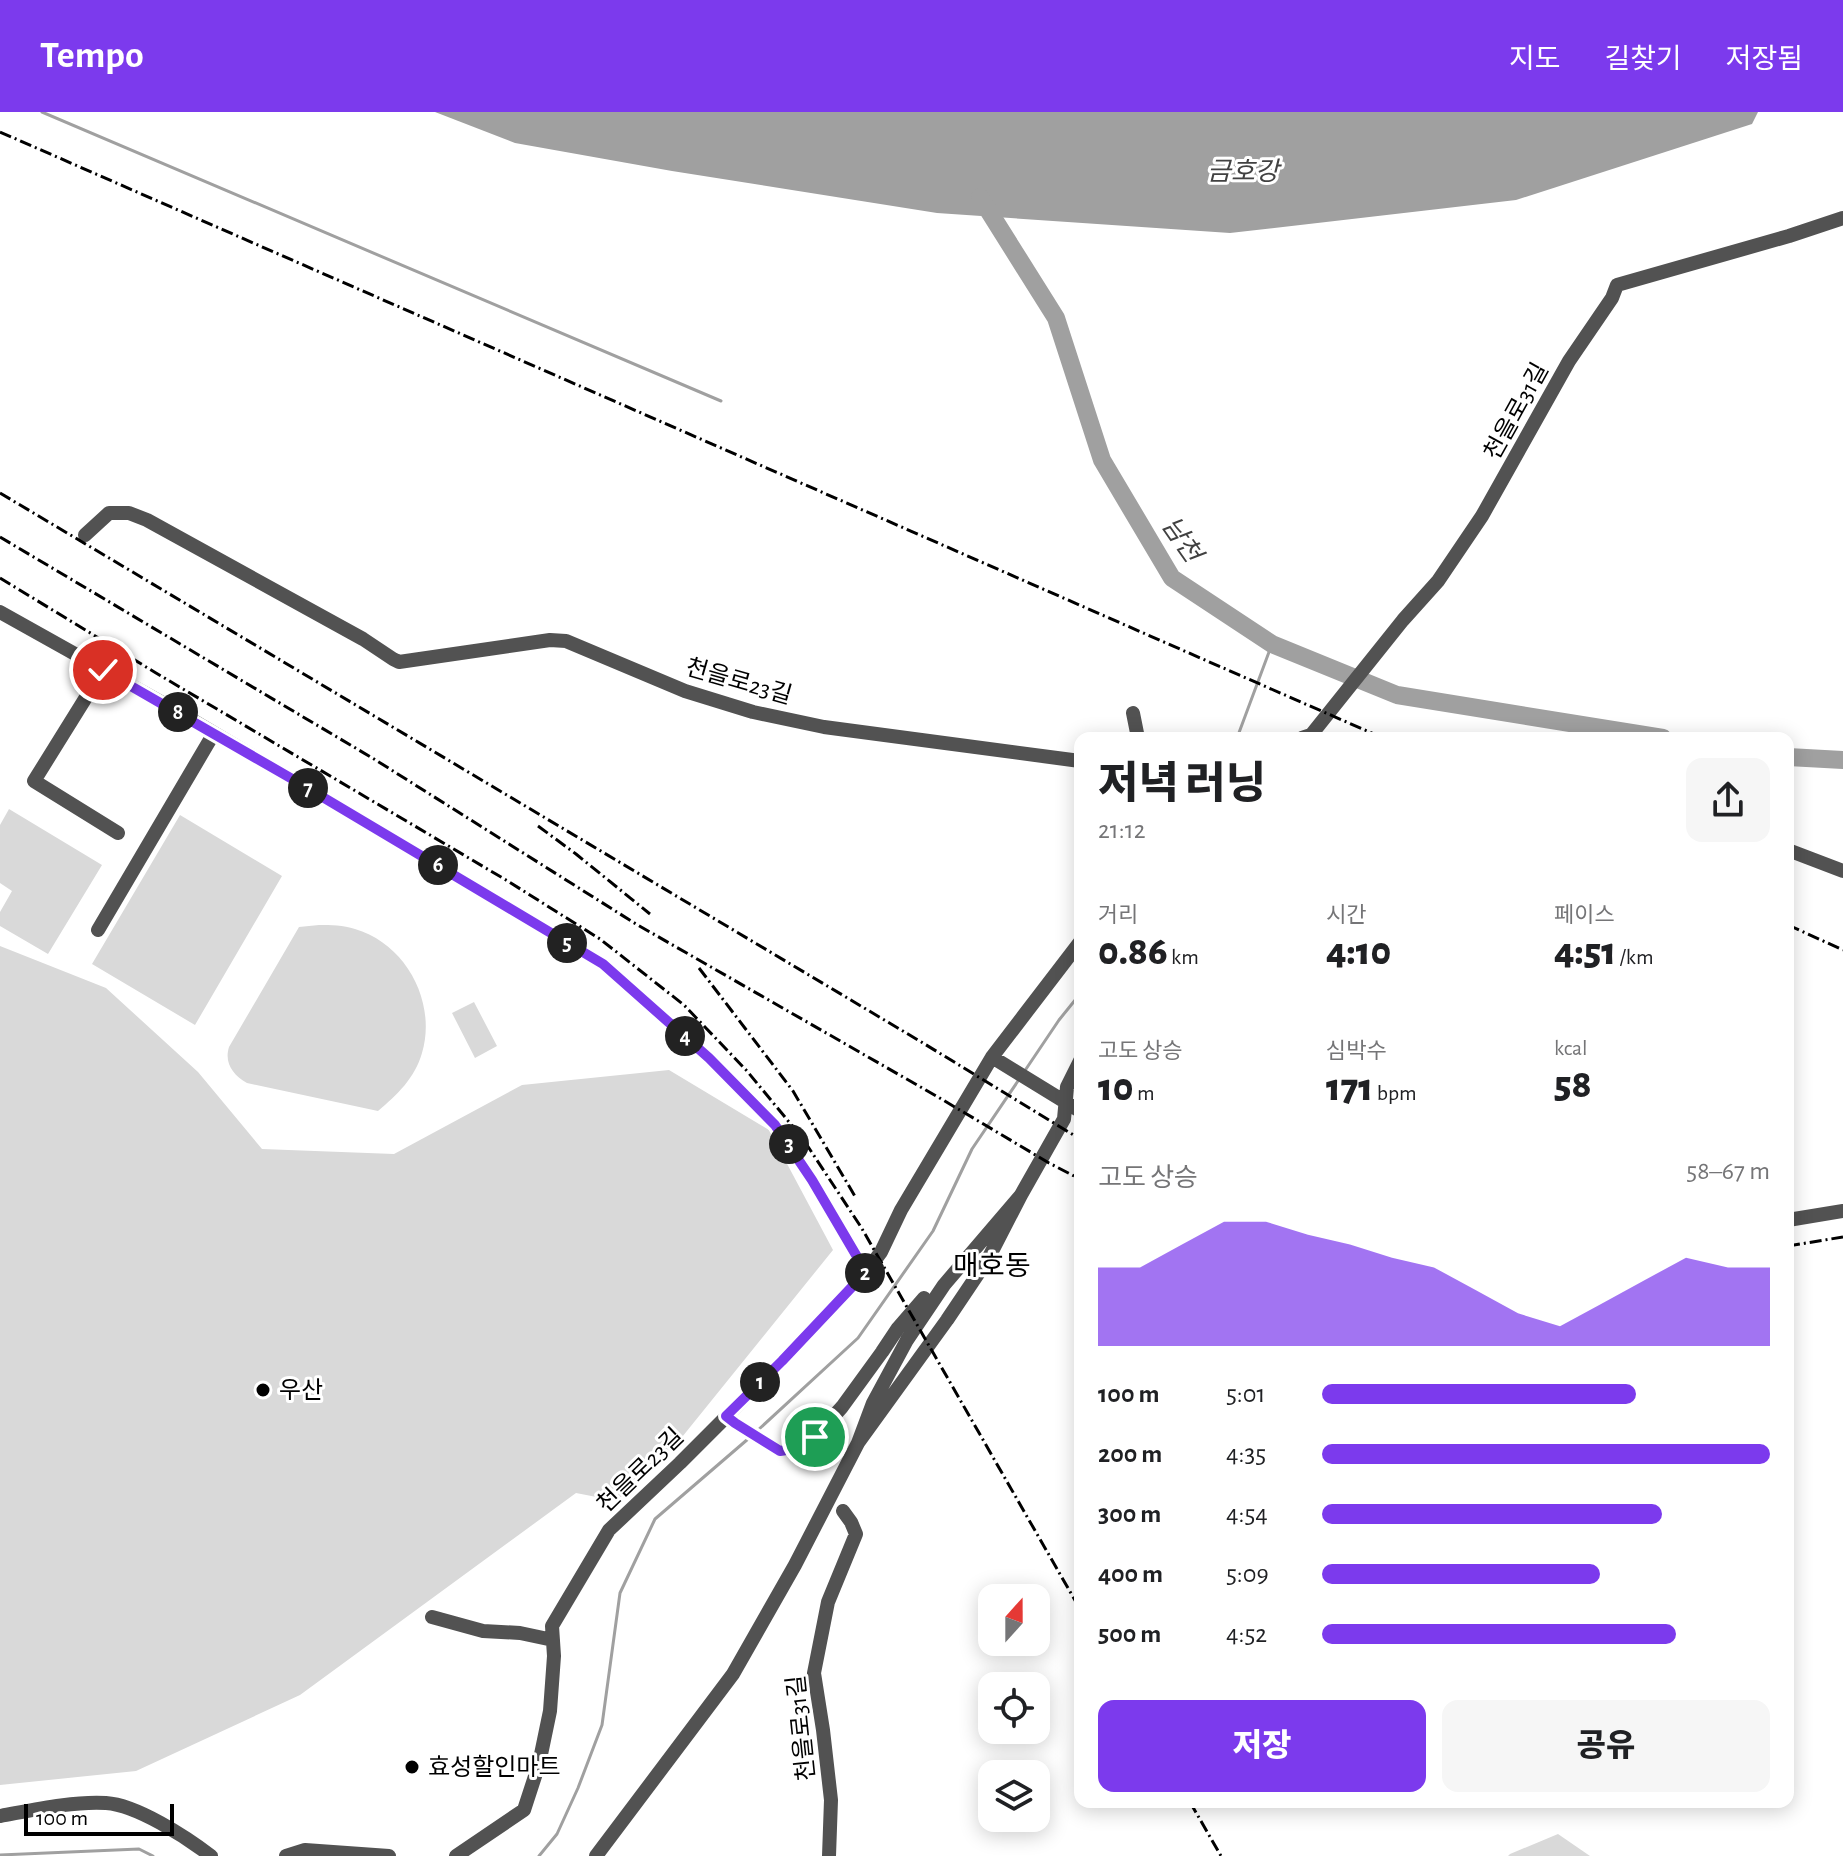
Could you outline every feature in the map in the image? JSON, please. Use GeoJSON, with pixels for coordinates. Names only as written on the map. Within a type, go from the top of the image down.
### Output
{"type":"FeatureCollection","features":[{"type":"Feature","properties":{"kind":"street","name":"천을로31길"},"geometry":{"type":"LineString","coordinates":[[1314,732],[1438,581],[1482,516],[1569,361],[1612,298],[1617,285],[1843,218]]}},
{"type":"Feature","properties":{"kind":"street","name":"천을로23길"},"geometry":{"type":"LineString","coordinates":[[85,535],[109,513],[129,513],[147,520],[399,662],[550,640],[566,641],[685,691],[753,712],[824,727],[1074,760]]}},
{"type":"Feature","properties":{"kind":"street"},"geometry":{"type":"LineString","coordinates":[[0,612],[214,733],[603,964],[709,1058],[775,1125],[812,1180],[866,1272]]}},
{"type":"Feature","properties":{"kind":"street"},"geometry":{"type":"LineString","coordinates":[[103,670],[34,781],[118,833]]}},
{"type":"Feature","properties":{"kind":"street"},"geometry":{"type":"LineString","coordinates":[[1133,713],[1137,732]]}},
{"type":"Feature","properties":{"kind":"street"},"geometry":{"type":"LineString","coordinates":[[98,930],[214,733]]}},
{"type":"Feature","properties":{"kind":"street"},"geometry":{"type":"LineString","coordinates":[[1794,852],[1843,871]]}},
{"type":"Feature","properties":{"kind":"street","name":"천을로23길"},"geometry":{"type":"LineString","coordinates":[[456,1856],[524,1810],[539,1764],[550,1711],[554,1656],[552,1626],[609,1530],[731,1419],[866,1272],[881,1252],[901,1210],[997,1060],[1074,951]]}},
{"type":"Feature","properties":{"kind":"street"},"geometry":{"type":"LineString","coordinates":[[997,1060],[1074,1108]]}},
{"type":"Feature","properties":{"kind":"street"},"geometry":{"type":"LineString","coordinates":[[1074,1073],[1067,1087],[1074,1108]]}},
{"type":"Feature","properties":{"kind":"street"},"geometry":{"type":"LineString","coordinates":[[858,1443],[988,1259],[1064,1119],[1074,1108]]}},
{"type":"Feature","properties":{"kind":"street"},"geometry":{"type":"LineString","coordinates":[[596,1856],[733,1674],[795,1565],[858,1443],[873,1403],[920,1319],[944,1285],[1021,1195]]}},
{"type":"Feature","properties":{"kind":"street"},"geometry":{"type":"LineString","coordinates":[[1794,1219],[1843,1211]]}},
{"type":"Feature","properties":{"kind":"street"},"geometry":{"type":"LineString","coordinates":[[731,1419],[780,1451],[800,1448],[815,1437],[842,1407],[898,1328],[924,1298]]}},
{"type":"Feature","properties":{"kind":"street","name":"천을로31길"},"geometry":{"type":"LineString","coordinates":[[829,1856],[831,1800],[814,1673],[828,1602],[856,1534],[843,1511]]}},
{"type":"Feature","properties":{"kind":"street"},"geometry":{"type":"LineString","coordinates":[[432,1617],[483,1631],[520,1633],[553,1640]]}},
{"type":"Feature","properties":{"kind":"street"},"geometry":{"type":"LineString","coordinates":[[0,1816],[57,1806],[107,1803],[135,1811],[188,1839],[211,1856]]}},
{"type":"Feature","properties":{"kind":"street"},"geometry":{"type":"LineString","coordinates":[[286,1856],[305,1850],[389,1856]]}},
{"type":"Feature","properties":{"kind":"shaded area"},"geometry":{"type":"Polygon","coordinates":[[[9,809],[102,865],[48,954],[0,926],[0,912],[12,891],[0,883],[0,825],[9,809]]]}},
{"type":"Feature","properties":{"kind":"shaded area"},"geometry":{"type":"Polygon","coordinates":[[[180,815],[282,876],[195,1025],[92,964],[180,815]]]}},
{"type":"Feature","properties":{"kind":"shaded area"},"geometry":{"type":"Polygon","coordinates":[[[342,926],[373,937],[403,961],[421,995],[426,1034],[419,1062],[404,1085],[378,1111],[247,1083],[229,1063],[229,1047],[299,927],[342,926]]]}},
{"type":"Feature","properties":{"kind":"shaded area"},"geometry":{"type":"Polygon","coordinates":[[[0,946],[106,988],[198,1072],[262,1149],[394,1154],[522,1085],[669,1070],[769,1130],[833,1250],[674,1447],[617,1501],[576,1493],[300,1695],[136,1771],[0,1785],[0,946]]]}},
{"type":"Feature","properties":{"kind":"shaded area"},"geometry":{"type":"Polygon","coordinates":[[[474,1002],[497,1046],[475,1058],[452,1013],[474,1002]]]}},
{"type":"Feature","properties":{"kind":"shaded area"},"geometry":{"type":"Polygon","coordinates":[[[1558,1834],[1590,1856],[1508,1856],[1510,1854],[1558,1834]]]}},
{"type":"Feature","properties":{"kind":"water","name":"금호강"},"geometry":{"type":"Polygon","coordinates":[[[435,112],[1758,112],[1752,124],[1516,200],[1230,233],[937,213],[515,143],[435,112]]]}},
{"type":"Feature","properties":{"kind":"waterway"},"geometry":{"type":"LineString","coordinates":[[42,112],[721,401]]}},
{"type":"Feature","properties":{"kind":"waterway","name":"남천"},"geometry":{"type":"LineString","coordinates":[[980,197],[1056,318],[1102,460],[1172,578],[1272,644],[1397,695],[1626,732]]}},
{"type":"Feature","properties":{"kind":"waterway"},"geometry":{"type":"LineString","coordinates":[[1239,732],[1272,644]]}},
{"type":"Feature","properties":{"kind":"waterway","name":"남천"},"geometry":{"type":"LineString","coordinates":[[1794,757],[1843,760]]}},
{"type":"Feature","properties":{"kind":"waterway"},"geometry":{"type":"LineString","coordinates":[[1024,1072],[1074,1001]]}},
{"type":"Feature","properties":{"kind":"waterway"},"geometry":{"type":"LineString","coordinates":[[757,1431],[858,1338],[933,1231],[972,1149],[1020,1078]]}},
{"type":"Feature","properties":{"kind":"waterway"},"geometry":{"type":"LineString","coordinates":[[539,1856],[557,1834],[602,1725],[620,1593],[655,1519],[748,1439]]}},
{"type":"Feature","properties":{"kind":"waterway"},"geometry":{"type":"LineString","coordinates":[[0,1855],[139,1849],[153,1856]]}},
{"type":"Feature","properties":{"kind":"railway"},"geometry":{"type":"LineString","coordinates":[[0,132],[1369,732]]}},
{"type":"Feature","properties":{"kind":"railway"},"geometry":{"type":"LineString","coordinates":[[0,493],[1074,1135]]}},
{"type":"Feature","properties":{"kind":"railway"},"geometry":{"type":"LineString","coordinates":[[0,537],[374,759],[636,924],[1074,1176]]}},
{"type":"Feature","properties":{"kind":"railway"},"geometry":{"type":"LineString","coordinates":[[0,578],[506,880],[600,939],[684,1005],[747,1071],[803,1139],[861,1227],[1074,1599]]}},
{"type":"Feature","properties":{"kind":"railway"},"geometry":{"type":"LineString","coordinates":[[538,826],[650,914]]}},
{"type":"Feature","properties":{"kind":"railway"},"geometry":{"type":"LineString","coordinates":[[1794,928],[1843,950]]}},
{"type":"Feature","properties":{"kind":"railway"},"geometry":{"type":"LineString","coordinates":[[699,968],[793,1091],[856,1198]]}},
{"type":"Feature","properties":{"kind":"railway"},"geometry":{"type":"LineString","coordinates":[[1794,1245],[1843,1237]]}},
{"type":"Feature","properties":{"kind":"railway"},"geometry":{"type":"LineString","coordinates":[[1193,1808],[1221,1856]]}},
{"type":"Feature","properties":{"kind":"place","name":"우산"},"geometry":{"type":"Point","coordinates":[263,1390]}},
{"type":"Feature","properties":{"kind":"place","name":"효성할인마트"},"geometry":{"type":"Point","coordinates":[412,1767]}},
{"type":"Feature","properties":{"kind":"district","name":"매호동"},"geometry":{"type":"Point","coordinates":[992,1265]}},
{"type":"Feature","properties":{"kind":"route"},"geometry":{"type":"LineString","coordinates":[[103,670],[603,964],[709,1058],[775,1125],[796,1154],[866,1272],[726,1416],[780,1451],[800,1448],[815,1437]]}}]}
